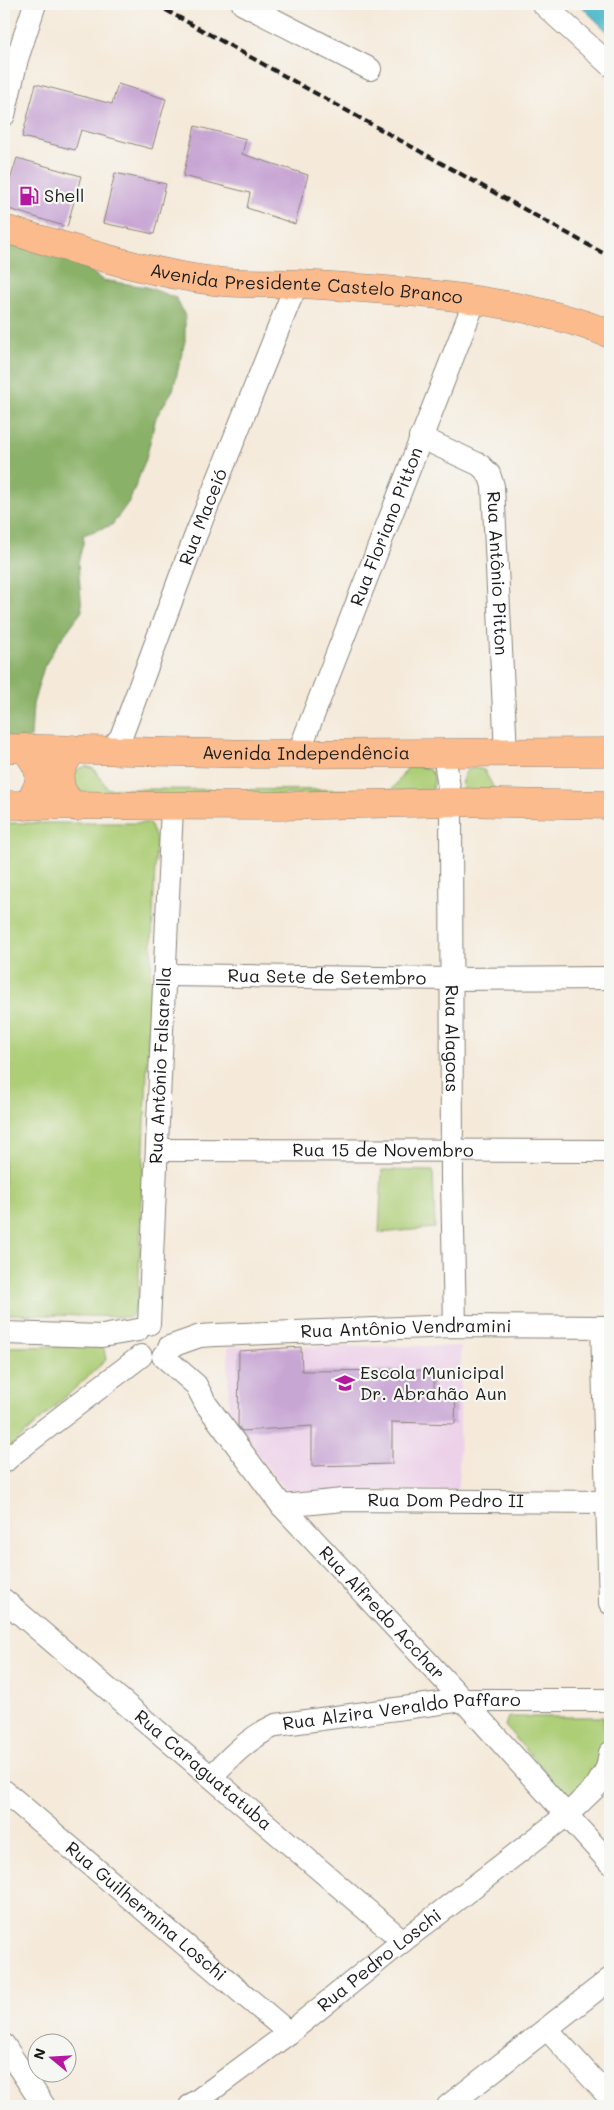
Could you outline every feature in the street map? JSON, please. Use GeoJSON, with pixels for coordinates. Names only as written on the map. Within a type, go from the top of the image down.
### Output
{"type":"FeatureCollection","features":[{"type":"Feature","properties":{"kind":"main road","name":"Avenida Presidente Castelo Branco"},"geometry":{"type":"LineString","coordinates":[[4,229],[158,272],[215,281],[298,284],[474,300],[584,323],[610,334]]}},
{"type":"Feature","properties":{"kind":"main road","name":"Avenida Independência"},"geometry":{"type":"LineString","coordinates":[[14,748],[298,754],[610,752]]}},
{"type":"Feature","properties":{"kind":"main road"},"geometry":{"type":"LineString","coordinates":[[14,748],[35,761],[40,778],[36,793],[15,806]]}},
{"type":"Feature","properties":{"kind":"main road"},"geometry":{"type":"LineString","coordinates":[[72,750],[65,760],[59,783],[64,798],[76,807]]}},
{"type":"Feature","properties":{"kind":"main road"},"geometry":{"type":"LineString","coordinates":[[15,806],[172,807],[451,802],[610,805]]}},
{"type":"Feature","properties":{"kind":"street"},"geometry":{"type":"LineString","coordinates":[[4,114],[35,4]]}},
{"type":"Feature","properties":{"kind":"street"},"geometry":{"type":"LineString","coordinates":[[243,4],[370,70]]}},
{"type":"Feature","properties":{"kind":"street"},"geometry":{"type":"LineString","coordinates":[[543,4],[610,65]]}},
{"type":"Feature","properties":{"kind":"street","name":"Rua Maceió"},"geometry":{"type":"LineString","coordinates":[[110,750],[120,737],[199,527],[287,307],[298,284]]}},
{"type":"Feature","properties":{"kind":"street","name":"Rua Floriano Pitton"},"geometry":{"type":"LineString","coordinates":[[298,754],[474,300]]}},
{"type":"Feature","properties":{"kind":"street","name":"Rua Antônio Pitton"},"geometry":{"type":"LineString","coordinates":[[420,437],[480,465],[489,474],[493,486],[506,752]]}},
{"type":"Feature","properties":{"kind":"street","name":"Rua Alagoas"},"geometry":{"type":"LineString","coordinates":[[444,753],[451,802],[455,1326]]}},
{"type":"Feature","properties":{"kind":"street","name":"Rua Antônio Falsarella"},"geometry":{"type":"LineString","coordinates":[[151,1342],[157,1150],[172,807]]}},
{"type":"Feature","properties":{"kind":"street","name":"Rua Sete de Setembro"},"geometry":{"type":"LineString","coordinates":[[165,975],[453,979],[610,978]]}},
{"type":"Feature","properties":{"kind":"street","name":"Rua 15 de Novembro"},"geometry":{"type":"LineString","coordinates":[[157,1150],[610,1151]]}},
{"type":"Feature","properties":{"kind":"street","name":"Rua Antônio Vendramini"},"geometry":{"type":"LineString","coordinates":[[151,1342],[200,1336],[455,1326],[606,1327]]}},
{"type":"Feature","properties":{"kind":"street"},"geometry":{"type":"LineString","coordinates":[[606,1327],[610,1603]]}},
{"type":"Feature","properties":{"kind":"street"},"geometry":{"type":"LineString","coordinates":[[4,1333],[102,1336],[151,1342]]}},
{"type":"Feature","properties":{"kind":"street"},"geometry":{"type":"LineString","coordinates":[[4,1462],[151,1342]]}},
{"type":"Feature","properties":{"kind":"street","name":"Rua Alfredo Acchar"},"geometry":{"type":"LineString","coordinates":[[151,1342],[196,1386],[206,1404],[282,1506],[568,1814],[610,1863]]}},
{"type":"Feature","properties":{"kind":"street","name":"Rua Dom Pedro II"},"geometry":{"type":"LineString","coordinates":[[282,1506],[343,1500],[608,1502]]}},
{"type":"Feature","properties":{"kind":"street","name":"Rua Caraguatatuba"},"geometry":{"type":"LineString","coordinates":[[4,1600],[403,1940]]}},
{"type":"Feature","properties":{"kind":"street","name":"Rua Alzira Veraldo Paffaro"},"geometry":{"type":"LineString","coordinates":[[212,1776],[240,1747],[261,1732],[276,1725],[463,1700],[610,1700]]}},
{"type":"Feature","properties":{"kind":"street","name":"Rua Pedro Loschi"},"geometry":{"type":"LineString","coordinates":[[190,2106],[289,2033],[403,1940],[568,1814],[596,1787],[607,1768],[610,1752]]}},
{"type":"Feature","properties":{"kind":"street","name":"Rua Guilhermina Loschi"},"geometry":{"type":"LineString","coordinates":[[4,1791],[289,2033]]}},
{"type":"Feature","properties":{"kind":"street"},"geometry":{"type":"LineString","coordinates":[[448,2106],[610,1978]]}},
{"type":"Feature","properties":{"kind":"street"},"geometry":{"type":"LineString","coordinates":[[547,2029],[610,2098]]}},
{"type":"Feature","properties":{"kind":"street"},"geometry":{"type":"LineString","coordinates":[[4,2045],[44,2106]]}},
{"type":"Feature","properties":{"kind":"shaded area","name":"Escola Municipal Dr. Abrahão Aun"},"geometry":{"type":"Polygon","coordinates":[[[461,1346],[459,1490],[287,1491],[229,1419],[228,1347],[461,1346]]]}},
{"type":"Feature","properties":{"kind":"green space"},"geometry":{"type":"Polygon","coordinates":[[[4,238],[79,262],[102,280],[147,287],[176,298],[185,316],[185,341],[173,390],[156,417],[146,459],[130,500],[112,525],[83,535],[84,540],[78,563],[82,611],[56,646],[44,667],[33,704],[31,737],[4,743],[4,238]]]}},
{"type":"Feature","properties":{"kind":"green space"},"geometry":{"type":"Polygon","coordinates":[[[86,766],[94,769],[108,789],[392,790],[408,767],[420,767],[429,770],[434,777],[434,783],[432,791],[78,800],[69,775],[86,766]]]}},
{"type":"Feature","properties":{"kind":"green space"},"geometry":{"type":"Polygon","coordinates":[[[476,768],[484,770],[495,790],[462,793],[463,777],[467,770],[476,768]]]}},
{"type":"Feature","properties":{"kind":"green space"},"geometry":{"type":"Polygon","coordinates":[[[4,823],[150,823],[156,839],[138,1300],[131,1317],[4,1314],[4,823]]]}},
{"type":"Feature","properties":{"kind":"green space"},"geometry":{"type":"Polygon","coordinates":[[[382,1170],[433,1171],[435,1228],[379,1233],[382,1170]]]}},
{"type":"Feature","properties":{"kind":"green space"},"geometry":{"type":"Polygon","coordinates":[[[96,1346],[104,1349],[106,1360],[4,1453],[4,1347],[96,1346]]]}},
{"type":"Feature","properties":{"kind":"green space"},"geometry":{"type":"Polygon","coordinates":[[[508,1717],[603,1717],[606,1743],[600,1768],[573,1799],[558,1787],[505,1726],[508,1717]]]}},
{"type":"Feature","properties":{"kind":"water"},"geometry":{"type":"Polygon","coordinates":[[[579,4],[605,4],[610,8],[610,34],[579,4]]]}},
{"type":"Feature","properties":{"kind":"building"},"geometry":{"type":"Polygon","coordinates":[[[36,84],[112,104],[118,84],[166,99],[152,149],[81,130],[75,150],[22,137],[36,84]]]}},
{"type":"Feature","properties":{"kind":"building"},"geometry":{"type":"Polygon","coordinates":[[[195,126],[246,139],[242,154],[308,175],[295,224],[247,208],[250,193],[183,176],[195,126]]]}},
{"type":"Feature","properties":{"kind":"building","name":"Shell"},"geometry":{"type":"Polygon","coordinates":[[[17,158],[81,176],[67,227],[9,209],[4,200],[17,158]]]}},
{"type":"Feature","properties":{"kind":"building"},"geometry":{"type":"Polygon","coordinates":[[[115,173],[166,184],[154,234],[103,223],[115,173]]]}},
{"type":"Feature","properties":{"kind":"building"},"geometry":{"type":"Polygon","coordinates":[[[301,1347],[302,1371],[434,1370],[434,1395],[456,1396],[455,1424],[392,1422],[392,1464],[312,1466],[312,1426],[242,1431],[238,1426],[239,1351],[301,1347]]]}},
{"type":"Feature","properties":{"kind":"railway"},"geometry":{"type":"LineString","coordinates":[[155,4],[610,257]]}},
{"type":"Feature","properties":{"kind":"place","name":"Shell"},"geometry":{"type":"Point","coordinates":[29,196]}},
{"type":"Feature","properties":{"kind":"place","name":"Escola Municipal Dr. Abrahão Aun"},"geometry":{"type":"Point","coordinates":[345,1383]}}]}
